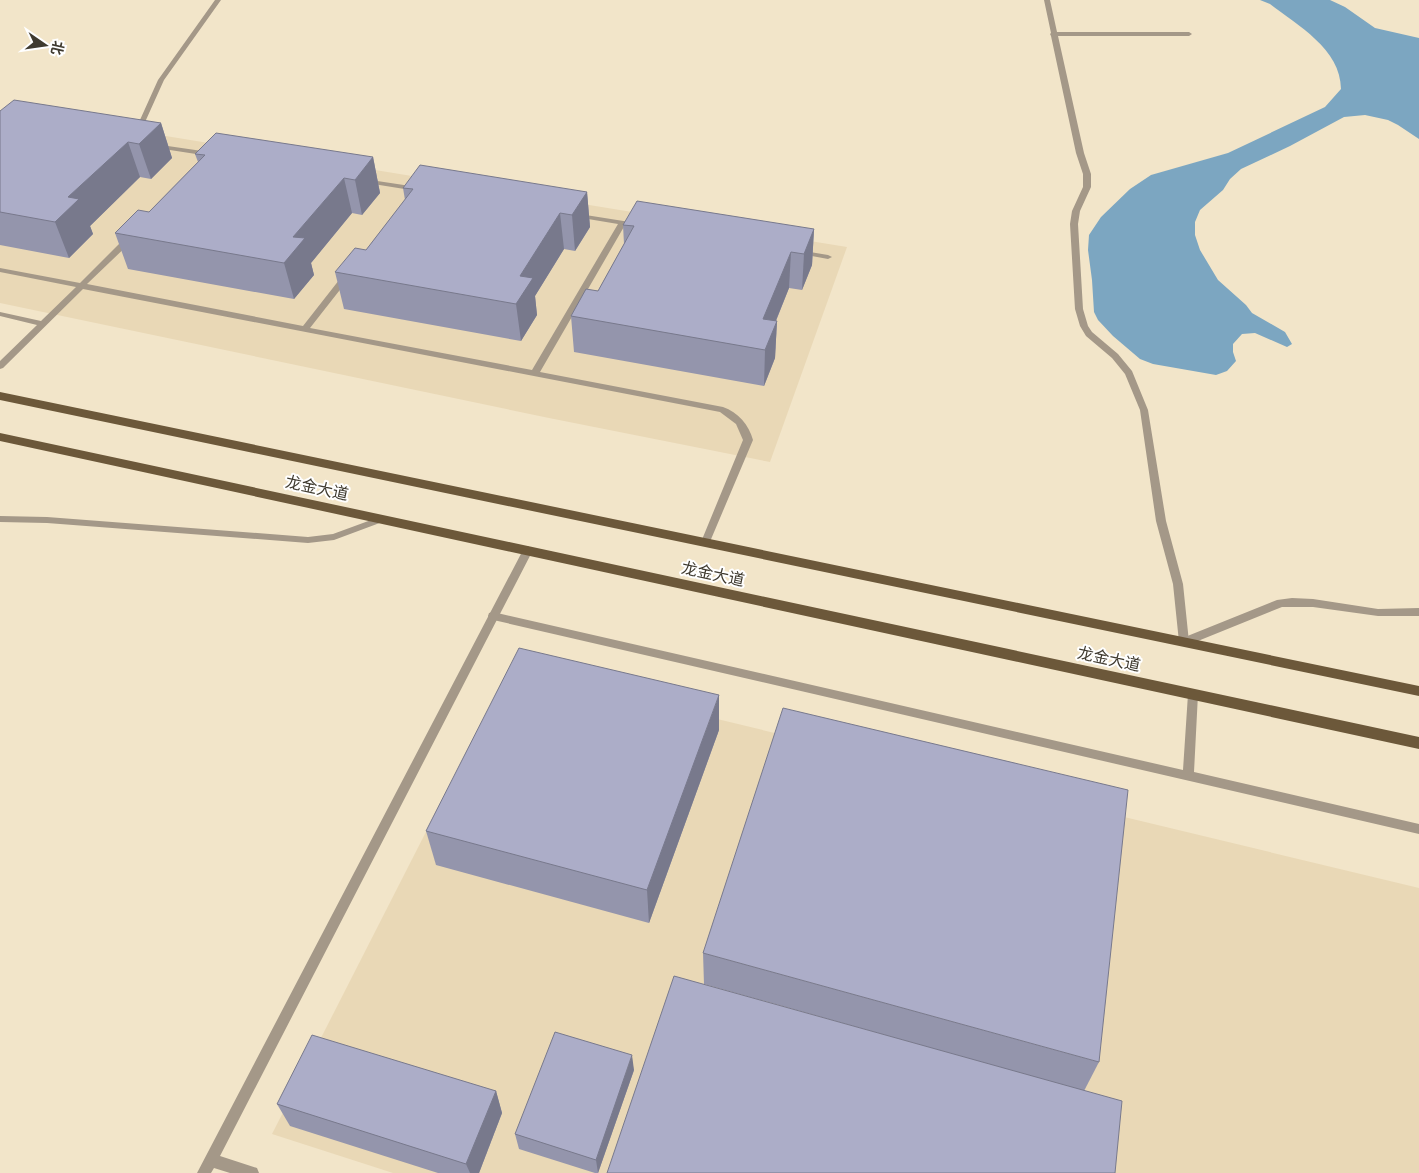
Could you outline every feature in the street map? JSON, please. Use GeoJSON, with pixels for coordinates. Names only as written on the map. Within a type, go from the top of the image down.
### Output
{"type":"FeatureCollection","features":[{"type":"Feature","properties":{"kind":"main road","name":"龙金大道"},"geometry":{"type":"LineString","coordinates":[[0,396],[1419,691]]}},
{"type":"Feature","properties":{"kind":"main road","name":"龙金大道"},"geometry":{"type":"LineString","coordinates":[[0,436],[1419,742]]}},
{"type":"Feature","properties":{"kind":"street"},"geometry":{"type":"LineString","coordinates":[[134,142],[161,80],[218,0]]}},
{"type":"Feature","properties":{"kind":"street"},"geometry":{"type":"LineString","coordinates":[[1047,0],[1080,153],[1087,174],[1087,187],[1076,211],[1074,224],[1079,309],[1084,326],[1089,334],[1115,356],[1129,373],[1144,410],[1161,521],[1178,584],[1184,642],[1281,603],[1294,601],[1308,601],[1367,611],[1419,612]]}},
{"type":"Feature","properties":{"kind":"street"},"geometry":{"type":"LineString","coordinates":[[1053,34],[1189,34]]}},
{"type":"Feature","properties":{"kind":"street"},"geometry":{"type":"LineString","coordinates":[[152,145],[214,155],[207,162]]}},
{"type":"Feature","properties":{"kind":"street"},"geometry":{"type":"LineString","coordinates":[[359,179],[427,191]]}},
{"type":"Feature","properties":{"kind":"street"},"geometry":{"type":"LineString","coordinates":[[412,196],[418,189]]}},
{"type":"Feature","properties":{"kind":"street"},"geometry":{"type":"LineString","coordinates":[[565,213],[643,226]]}},
{"type":"Feature","properties":{"kind":"street"},"geometry":{"type":"LineString","coordinates":[[534,374],[624,223]]}},
{"type":"Feature","properties":{"kind":"street"},"geometry":{"type":"LineString","coordinates":[[0,366],[137,231]]}},
{"type":"Feature","properties":{"kind":"street"},"geometry":{"type":"LineString","coordinates":[[789,250],[828,257]]}},
{"type":"Feature","properties":{"kind":"street"},"geometry":{"type":"LineString","coordinates":[[0,270],[723,410],[741,422],[748,440],[706,542]]}},
{"type":"Feature","properties":{"kind":"street"},"geometry":{"type":"LineString","coordinates":[[305,329],[352,270]]}},
{"type":"Feature","properties":{"kind":"street"},"geometry":{"type":"LineString","coordinates":[[0,314],[43,324]]}},
{"type":"Feature","properties":{"kind":"street"},"geometry":{"type":"LineString","coordinates":[[0,518],[308,540],[334,537],[382,519]]}},
{"type":"Feature","properties":{"kind":"street"},"geometry":{"type":"LineString","coordinates":[[204,1173],[528,550]]}},
{"type":"Feature","properties":{"kind":"street"},"geometry":{"type":"LineString","coordinates":[[493,616],[1419,829]]}},
{"type":"Feature","properties":{"kind":"street"},"geometry":{"type":"LineString","coordinates":[[1188,776],[1193,694]]}},
{"type":"Feature","properties":{"kind":"street"},"geometry":{"type":"LineString","coordinates":[[211,1160],[252,1173]]}},
{"type":"Feature","properties":{"kind":"shaded area"},"geometry":{"type":"Polygon","coordinates":[[[19,112],[847,247],[770,462],[549,418],[0,303],[0,129],[19,112]]]}},
{"type":"Feature","properties":{"kind":"shaded area"},"geometry":{"type":"Polygon","coordinates":[[[509,669],[1419,888],[1419,1173],[393,1173],[272,1134],[509,669]]]}},
{"type":"Feature","properties":{"kind":"water"},"geometry":{"type":"Polygon","coordinates":[[[1260,0],[1330,0],[1345,7],[1375,28],[1419,38],[1419,139],[1388,120],[1365,115],[1344,117],[1290,146],[1241,169],[1230,179],[1223,190],[1200,210],[1195,222],[1195,235],[1200,250],[1218,280],[1246,305],[1252,313],[1285,332],[1292,344],[1287,347],[1255,333],[1242,334],[1233,344],[1236,361],[1227,371],[1216,375],[1153,364],[1140,359],[1113,336],[1098,320],[1094,312],[1088,250],[1089,235],[1101,217],[1130,189],[1151,175],[1228,153],[1325,107],[1341,89],[1339,75],[1334,62],[1316,39],[1270,4],[1260,0]]]}},
{"type":"Feature","properties":{"kind":"building"},"geometry":{"type":"Polygon","coordinates":[[[14,100],[161,123],[139,144],[128,142],[68,197],[79,199],[55,222],[0,212],[0,111],[14,100]]]}},
{"type":"Feature","properties":{"kind":"building"},"geometry":{"type":"Polygon","coordinates":[[[216,133],[373,157],[355,180],[344,178],[293,237],[305,238],[284,263],[115,233],[138,210],[149,212],[205,155],[195,154],[216,133]]]}},
{"type":"Feature","properties":{"kind":"building"},"geometry":{"type":"Polygon","coordinates":[[[420,165],[587,192],[572,215],[560,213],[520,276],[533,278],[516,304],[335,272],[355,248],[366,250],[413,189],[403,188],[420,165]]]}},
{"type":"Feature","properties":{"kind":"building"},"geometry":{"type":"Polygon","coordinates":[[[637,201],[814,229],[804,254],[791,252],[763,319],[777,321],[765,350],[571,316],[586,289],[598,291],[634,226],[623,225],[637,201]]]}},
{"type":"Feature","properties":{"kind":"building"},"geometry":{"type":"Polygon","coordinates":[[[519,648],[719,695],[647,890],[426,831],[519,648]]]}},
{"type":"Feature","properties":{"kind":"building"},"geometry":{"type":"Polygon","coordinates":[[[783,708],[1128,790],[1099,1062],[703,953],[783,708]]]}},
{"type":"Feature","properties":{"kind":"building"},"geometry":{"type":"Polygon","coordinates":[[[674,976],[1122,1101],[1115,1173],[607,1173],[674,976]]]}},
{"type":"Feature","properties":{"kind":"building"},"geometry":{"type":"Polygon","coordinates":[[[555,1032],[632,1055],[596,1160],[515,1134],[555,1032]]]}},
{"type":"Feature","properties":{"kind":"building"},"geometry":{"type":"Polygon","coordinates":[[[312,1035],[496,1091],[466,1164],[277,1104],[312,1035]]]}}]}
